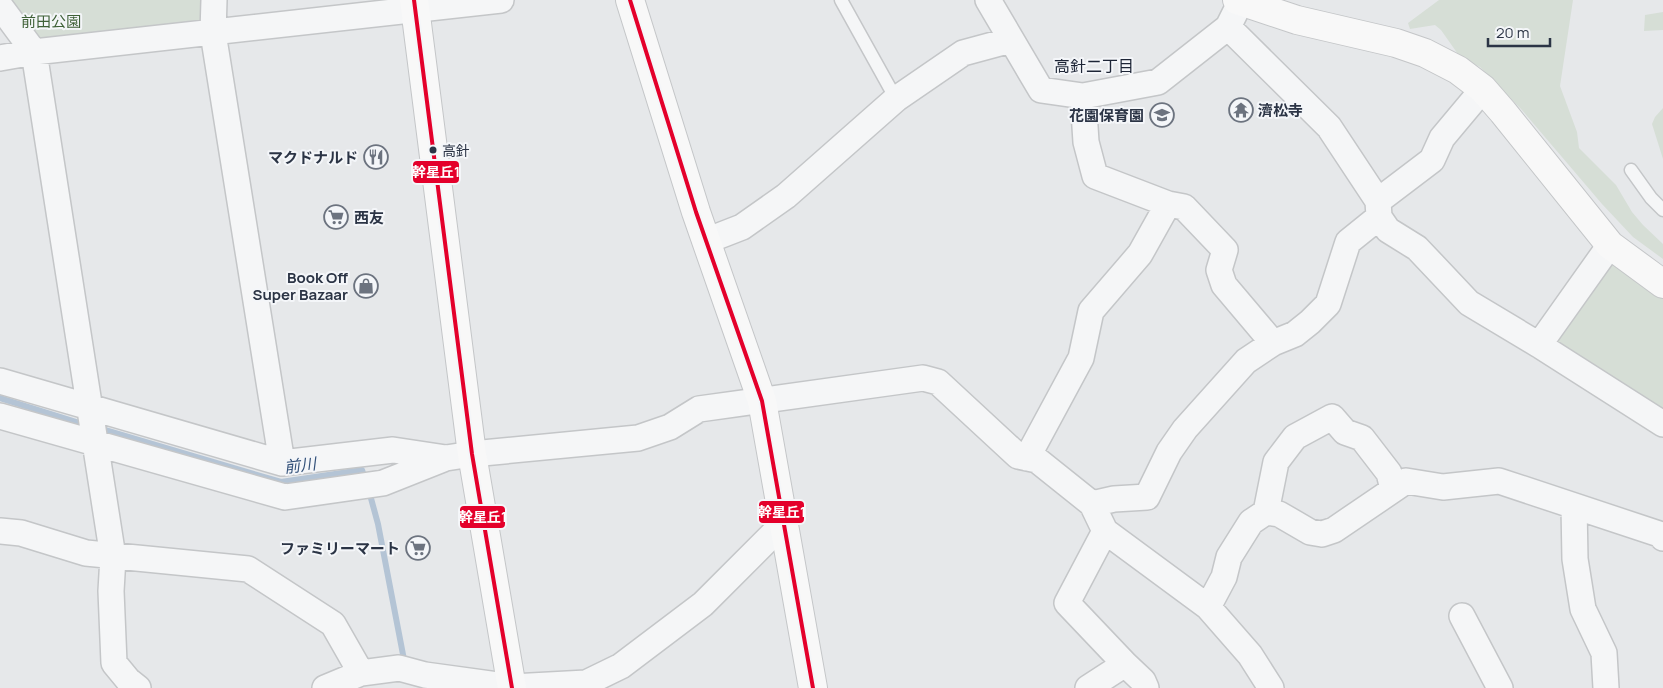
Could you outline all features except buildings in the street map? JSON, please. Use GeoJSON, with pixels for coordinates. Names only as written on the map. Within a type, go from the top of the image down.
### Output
{"type":"FeatureCollection","features":[{"type":"Feature","properties":{"kind":"street"},"geometry":{"type":"LineString","coordinates":[[214,0],[213,33],[282,463]]}},
{"type":"Feature","properties":{"kind":"street"},"geometry":{"type":"LineString","coordinates":[[0,58],[34,52],[213,33],[415,5],[501,0]]}},
{"type":"Feature","properties":{"kind":"street"},"geometry":{"type":"LineString","coordinates":[[630,0],[706,241],[762,400],[813,688]]}},
{"type":"Feature","properties":{"kind":"street"},"geometry":{"type":"LineString","coordinates":[[988,0],[1041,90],[1083,96],[1158,82],[1228,27],[1238,1],[1297,20],[1426,53],[1458,70],[1482,89],[1504,112],[1610,245],[1663,284]]}},
{"type":"Feature","properties":{"kind":"street"},"geometry":{"type":"LineString","coordinates":[[415,5],[459,456],[512,688]]}},
{"type":"Feature","properties":{"kind":"street"},"geometry":{"type":"LineString","coordinates":[[0,6],[34,52],[113,557],[111,591],[114,663],[128,685]]}},
{"type":"Feature","properties":{"kind":"street"},"geometry":{"type":"LineString","coordinates":[[1228,27],[1329,127],[1379,209],[1388,230],[1417,248],[1469,303],[1663,424]]}},
{"type":"Feature","properties":{"kind":"street"},"geometry":{"type":"LineString","coordinates":[[706,241],[742,227],[786,196],[896,99],[963,53],[1011,40]]}},
{"type":"Feature","properties":{"kind":"street"},"geometry":{"type":"LineString","coordinates":[[1092,504],[1114,499],[1147,496],[1169,452],[1185,429],[1246,361],[1273,342],[1295,334],[1328,304],[1348,242],[1379,209],[1432,160],[1442,138],[1482,89]]}},
{"type":"Feature","properties":{"kind":"street"},"geometry":{"type":"LineString","coordinates":[[1083,96],[1086,142],[1095,176],[1168,204],[1184,207],[1225,250],[1219,270],[1224,285],[1273,342]]}},
{"type":"Feature","properties":{"kind":"street"},"geometry":{"type":"LineString","coordinates":[[1027,458],[1080,358],[1091,311],[1140,254],[1168,204]]}},
{"type":"Feature","properties":{"kind":"street"},"geometry":{"type":"LineString","coordinates":[[1539,345],[1610,245]]}},
{"type":"Feature","properties":{"kind":"street"},"geometry":{"type":"LineString","coordinates":[[0,381],[89,410],[282,463],[393,450],[459,456],[638,438],[670,427],[699,409],[923,378],[938,382],[1018,456],[1037,460],[1092,504],[1105,531],[1208,607],[1250,654],[1271,688]]}},
{"type":"Feature","properties":{"kind":"street"},"geometry":{"type":"LineString","coordinates":[[0,416],[95,440],[285,497],[371,485],[459,456]]}},
{"type":"Feature","properties":{"kind":"street"},"geometry":{"type":"LineString","coordinates":[[1266,512],[1276,462],[1296,437],[1332,417],[1345,432],[1362,438],[1389,473],[1394,489]]}},
{"type":"Feature","properties":{"kind":"street"},"geometry":{"type":"LineString","coordinates":[[1208,607],[1224,577],[1229,557],[1251,522],[1266,512],[1279,514],[1310,532],[1322,534],[1334,530],[1406,481],[1443,487],[1499,481],[1662,535],[1663,538]]}},
{"type":"Feature","properties":{"kind":"street"},"geometry":{"type":"LineString","coordinates":[[1574,506],[1575,559],[1582,609],[1604,654],[1606,688]]}},
{"type":"Feature","properties":{"kind":"street"},"geometry":{"type":"LineString","coordinates":[[325,688],[361,673],[399,668],[425,675],[512,688],[586,683],[621,666],[703,604],[784,523]]}},
{"type":"Feature","properties":{"kind":"street"},"geometry":{"type":"LineString","coordinates":[[0,531],[21,533],[86,553],[248,569],[333,624],[361,673]]}},
{"type":"Feature","properties":{"kind":"street"},"geometry":{"type":"LineString","coordinates":[[1105,531],[1067,603],[1143,681],[1146,688]]}},
{"type":"Feature","properties":{"kind":"street"},"geometry":{"type":"LineString","coordinates":[[1462,616],[1500,688]]}},
{"type":"Feature","properties":{"kind":"street"},"geometry":{"type":"LineString","coordinates":[[1088,688],[1125,664]]}},
{"type":"Feature","properties":{"kind":"lane"},"geometry":{"type":"LineString","coordinates":[[841,0],[896,99]]}},
{"type":"Feature","properties":{"kind":"lane"},"geometry":{"type":"LineString","coordinates":[[1631,170],[1651,198],[1663,210]]}},
{"type":"Feature","properties":{"kind":"green space","name":"前田公園"},"geometry":{"type":"Polygon","coordinates":[[[10,0],[206,0],[205,24],[39,44],[10,0]]]}},
{"type":"Feature","properties":{"kind":"green space"},"geometry":{"type":"Polygon","coordinates":[[[1439,0],[1573,0],[1560,86],[1577,132],[1579,148],[1616,185],[1632,212],[1663,244],[1663,259],[1633,237],[1602,204],[1521,109],[1480,67],[1460,57],[1441,30],[1435,25],[1410,29],[1408,23],[1439,0]]]}},
{"type":"Feature","properties":{"kind":"green space"},"geometry":{"type":"Polygon","coordinates":[[[1663,12],[1663,30],[1644,31],[1645,15],[1663,12]]]}},
{"type":"Feature","properties":{"kind":"green space"},"geometry":{"type":"Polygon","coordinates":[[[1663,108],[1663,159],[1652,124],[1663,108]]]}},
{"type":"Feature","properties":{"kind":"green space"},"geometry":{"type":"Polygon","coordinates":[[[1611,259],[1663,296],[1663,411],[1554,340],[1611,259]]]}},
{"type":"Feature","properties":{"kind":"waterway","name":"前川"},"geometry":{"type":"LineString","coordinates":[[0,398],[86,425]]}},
{"type":"Feature","properties":{"kind":"waterway","name":"前川"},"geometry":{"type":"LineString","coordinates":[[98,428],[281,482],[362,470],[366,482]]}},
{"type":"Feature","properties":{"kind":"waterway","name":"前川"},"geometry":{"type":"LineString","coordinates":[[369,491],[378,524],[405,665]]}},
{"type":"Feature","properties":{"kind":"transit line","name":"幹星丘1"},"geometry":{"type":"LineString","coordinates":[[414,0],[472,454],[512,688]]}},
{"type":"Feature","properties":{"kind":"transit line","name":"幹星丘1"},"geometry":{"type":"LineString","coordinates":[[630,0],[696,212],[762,401],[813,688]]}},
{"type":"Feature","properties":{"kind":"place","name":"濟松寺"},"geometry":{"type":"Point","coordinates":[1241,110]}},
{"type":"Feature","properties":{"kind":"place","name":"花園保育園"},"geometry":{"type":"Point","coordinates":[1162,115]}},
{"type":"Feature","properties":{"kind":"place","name":"高針"},"geometry":{"type":"Point","coordinates":[433,150]}},
{"type":"Feature","properties":{"kind":"place","name":"マクドナルド"},"geometry":{"type":"Point","coordinates":[376,157]}},
{"type":"Feature","properties":{"kind":"place","name":"西友"},"geometry":{"type":"Point","coordinates":[336,217]}},
{"type":"Feature","properties":{"kind":"place","name":"Book Off Super Bazaar"},"geometry":{"type":"Point","coordinates":[366,286]}},
{"type":"Feature","properties":{"kind":"place","name":"ファミリーマート"},"geometry":{"type":"Point","coordinates":[418,548]}},
{"type":"Feature","properties":{"kind":"district","name":"高針二丁目"},"geometry":{"type":"Point","coordinates":[1094,66]}}]}
